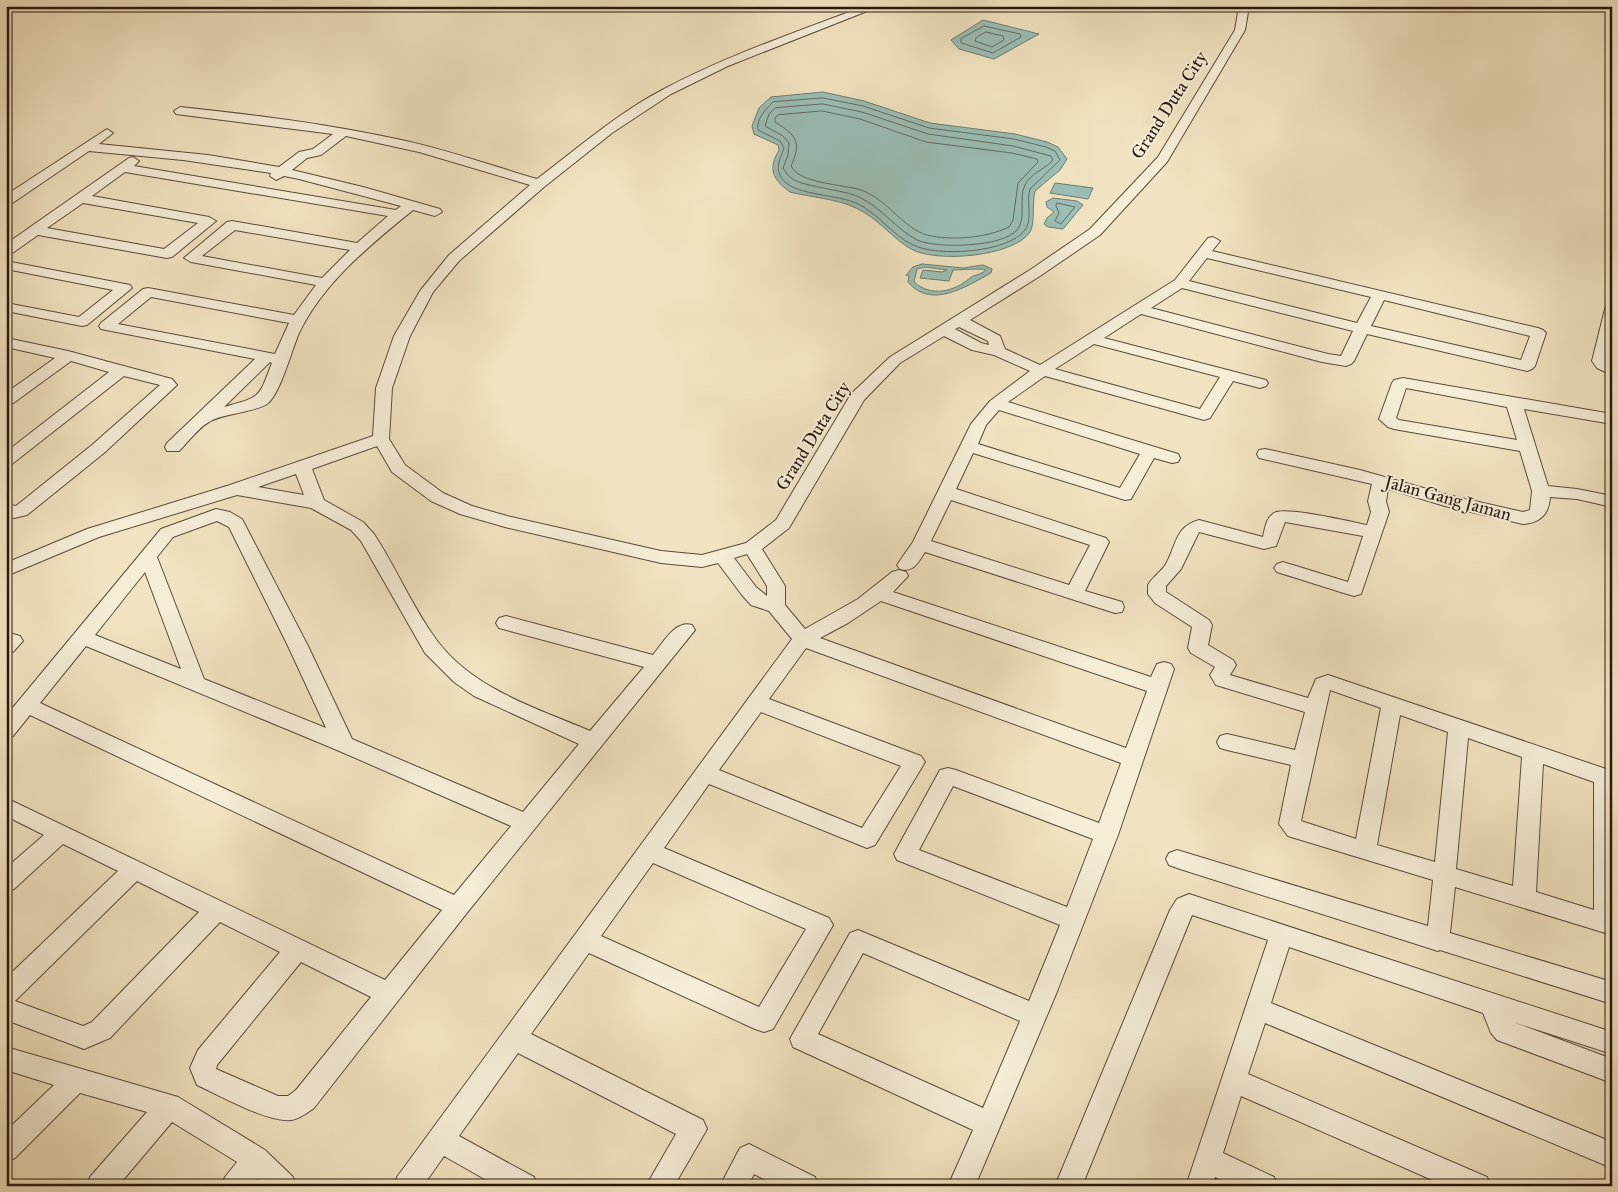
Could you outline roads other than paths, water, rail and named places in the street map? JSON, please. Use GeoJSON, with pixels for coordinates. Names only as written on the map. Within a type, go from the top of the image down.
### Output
{"type":"FeatureCollection","features":[{"type":"Feature","properties":{"kind":"street"},"geometry":{"type":"LineString","coordinates":[[6,570],[92,533],[236,489],[381,439],[384,388],[402,336],[427,291],[454,258],[539,184],[608,130],[667,92],[724,64],[875,6]]}},
{"type":"Feature","properties":{"kind":"street","name":"Grand Duta City"},"geometry":{"type":"LineString","coordinates":[[381,439],[398,468],[436,497],[466,510],[505,521],[661,557],[702,561],[752,547],[783,524],[857,397],[895,360],[942,329],[1035,273],[1096,232],[1162,159],[1240,30],[1244,6]]}},
{"type":"Feature","properties":{"kind":"street"},"geometry":{"type":"LineString","coordinates":[[180,111],[249,117],[337,131],[416,148],[539,184]]}},
{"type":"Feature","properties":{"kind":"street"},"geometry":{"type":"LineString","coordinates":[[259,190],[303,155],[317,152],[337,131]]}},
{"type":"Feature","properties":{"kind":"street"},"geometry":{"type":"LineString","coordinates":[[6,201],[107,133]]}},
{"type":"Feature","properties":{"kind":"street"},"geometry":{"type":"LineString","coordinates":[[86,147],[217,160],[281,171],[405,209]]}},
{"type":"Feature","properties":{"kind":"street"},"geometry":{"type":"LineString","coordinates":[[6,251],[146,152]]}},
{"type":"Feature","properties":{"kind":"street"},"geometry":{"type":"LineString","coordinates":[[123,168],[259,190],[435,212]]}},
{"type":"Feature","properties":{"kind":"street"},"geometry":{"type":"LineString","coordinates":[[36,230],[167,254],[209,221],[80,198]]}},
{"type":"Feature","properties":{"kind":"street"},"geometry":{"type":"LineString","coordinates":[[173,447],[203,418],[275,359],[299,320],[327,283],[360,247],[405,209]]}},
{"type":"Feature","properties":{"kind":"street"},"geometry":{"type":"LineString","coordinates":[[327,283],[191,258],[232,225],[360,247]]}},
{"type":"Feature","properties":{"kind":"street"},"geometry":{"type":"LineString","coordinates":[[407,1186],[802,639],[838,622],[880,594],[903,570],[921,544],[979,424],[996,404],[1019,385],[1180,283],[1208,247],[1379,295],[1538,333],[1527,366],[1363,329],[1180,283]]}},
{"type":"Feature","properties":{"kind":"street"},"geometry":{"type":"LineString","coordinates":[[6,266],[125,288],[82,322],[6,307]]}},
{"type":"Feature","properties":{"kind":"street"},"geometry":{"type":"LineString","coordinates":[[275,359],[106,326],[148,292],[299,320]]}},
{"type":"Feature","properties":{"kind":"street"},"geometry":{"type":"LineString","coordinates":[[1138,309],[1327,359],[1346,361],[1379,295]]}},
{"type":"Feature","properties":{"kind":"street"},"geometry":{"type":"LineString","coordinates":[[1612,309],[1600,360],[1602,366],[1612,370]]}},
{"type":"Feature","properties":{"kind":"street"},"geometry":{"type":"LineString","coordinates":[[958,320],[996,339],[998,351]]}},
{"type":"Feature","properties":{"kind":"street"},"geometry":{"type":"LineString","coordinates":[[942,329],[977,347],[998,351],[1028,366],[1204,415],[1229,375]]}},
{"type":"Feature","properties":{"kind":"street"},"geometry":{"type":"LineString","coordinates":[[1092,339],[1260,383]]}},
{"type":"Feature","properties":{"kind":"street"},"geometry":{"type":"LineString","coordinates":[[6,510],[21,511],[98,449],[169,385],[166,382],[68,356],[8,345]]}},
{"type":"Feature","properties":{"kind":"street"},"geometry":{"type":"LineString","coordinates":[[6,401],[68,356]]}},
{"type":"Feature","properties":{"kind":"street"},"geometry":{"type":"LineString","coordinates":[[203,418],[261,401],[268,393],[275,359]]}},
{"type":"Feature","properties":{"kind":"street"},"geometry":{"type":"LineString","coordinates":[[6,460],[120,371]]}},
{"type":"Feature","properties":{"kind":"street"},"geometry":{"type":"LineString","coordinates":[[1527,447],[1391,423],[1387,419],[1402,383],[1612,419]]}},
{"type":"Feature","properties":{"kind":"street"},"geometry":{"type":"LineString","coordinates":[[1514,403],[1541,491],[1577,494],[1612,502]]}},
{"type":"Feature","properties":{"kind":"street"},"geometry":{"type":"LineString","coordinates":[[996,404],[1172,458]]}},
{"type":"Feature","properties":{"kind":"street"},"geometry":{"type":"LineString","coordinates":[[968,446],[1125,494],[1150,451]]}},
{"type":"Feature","properties":{"kind":"street","name":"Jalan Gang Jaman"},"geometry":{"type":"LineString","coordinates":[[1265,454],[1294,459],[1445,500],[1527,518],[1537,514],[1542,497],[1541,491]]}},
{"type":"Feature","properties":{"kind":"street"},"geometry":{"type":"LineString","coordinates":[[302,466],[316,503]]}},
{"type":"Feature","properties":{"kind":"street"},"geometry":{"type":"LineString","coordinates":[[1283,568],[1354,590],[1380,512],[1377,501],[1380,481]]}},
{"type":"Feature","properties":{"kind":"street"},"geometry":{"type":"LineString","coordinates":[[236,489],[316,503],[357,526],[368,538],[432,648],[461,678],[481,691],[592,741]]}},
{"type":"Feature","properties":{"kind":"street"},"geometry":{"type":"LineString","coordinates":[[946,492],[1100,542],[1074,594]]}},
{"type":"Feature","properties":{"kind":"street"},"geometry":{"type":"LineString","coordinates":[[6,731],[167,533],[216,515],[224,516],[236,523],[298,646],[344,744]]}},
{"type":"Feature","properties":{"kind":"street"},"geometry":{"type":"LineString","coordinates":[[1316,708],[1223,680],[1220,675],[1226,665],[1198,648],[1198,639],[1202,625],[1195,618],[1163,600],[1157,594],[1157,585],[1172,569],[1189,533],[1193,528],[1199,526],[1264,543],[1270,542],[1276,521],[1280,516],[1296,517],[1374,532]]}},
{"type":"Feature","properties":{"kind":"street"},"geometry":{"type":"LineString","coordinates":[[921,544],[1115,607]]}},
{"type":"Feature","properties":{"kind":"street"},"geometry":{"type":"LineString","coordinates":[[752,547],[776,586],[776,606]]}},
{"type":"Feature","properties":{"kind":"street"},"geometry":{"type":"LineString","coordinates":[[722,555],[749,591],[758,600],[776,606],[802,639],[1134,759]]}},
{"type":"Feature","properties":{"kind":"street"},"geometry":{"type":"LineString","coordinates":[[148,556],[196,684]]}},
{"type":"Feature","properties":{"kind":"street"},"geometry":{"type":"LineString","coordinates":[[880,594],[1161,678],[1134,759],[1073,920],[989,1124],[961,1186]]}},
{"type":"Feature","properties":{"kind":"street"},"geometry":{"type":"LineString","coordinates":[[506,623],[656,664]]}},
{"type":"Feature","properties":{"kind":"street"},"geometry":{"type":"LineString","coordinates":[[298,948],[207,1058],[203,1068],[206,1077],[277,1108],[292,1108],[305,1100],[592,741],[685,630]]}},
{"type":"Feature","properties":{"kind":"street"},"geometry":{"type":"LineString","coordinates":[[82,637],[344,744],[526,823]]}},
{"type":"Feature","properties":{"kind":"street"},"geometry":{"type":"LineString","coordinates":[[6,639],[13,641],[6,647]]}},
{"type":"Feature","properties":{"kind":"street"},"geometry":{"type":"LineString","coordinates":[[1328,682],[1392,704],[1608,779],[1609,924],[1296,830],[1291,826],[1290,822],[1303,760],[1323,684],[1328,682]]}},
{"type":"Feature","properties":{"kind":"street"},"geometry":{"type":"LineString","coordinates":[[705,773],[867,839],[914,762],[756,702]]}},
{"type":"Feature","properties":{"kind":"street"},"geometry":{"type":"LineString","coordinates":[[1365,850],[1392,704]]}},
{"type":"Feature","properties":{"kind":"street"},"geometry":{"type":"LineString","coordinates":[[27,705],[458,907]]}},
{"type":"Feature","properties":{"kind":"street"},"geometry":{"type":"LineString","coordinates":[[1438,940],[1459,728]]}},
{"type":"Feature","properties":{"kind":"street"},"geometry":{"type":"LineString","coordinates":[[1226,742],[1303,760]]}},
{"type":"Feature","properties":{"kind":"street"},"geometry":{"type":"LineString","coordinates":[[1524,899],[1533,754]]}},
{"type":"Feature","properties":{"kind":"street"},"geometry":{"type":"LineString","coordinates":[[1073,920],[905,854],[948,776],[1106,835]]}},
{"type":"Feature","properties":{"kind":"street"},"geometry":{"type":"LineString","coordinates":[[6,806],[216,910],[298,948],[388,994]]}},
{"type":"Feature","properties":{"kind":"street"},"geometry":{"type":"LineString","coordinates":[[6,882],[61,833]]}},
{"type":"Feature","properties":{"kind":"street"},"geometry":{"type":"LineString","coordinates":[[585,940],[764,1021],[821,925],[648,851]]}},
{"type":"Feature","properties":{"kind":"street"},"geometry":{"type":"LineString","coordinates":[[1177,859],[1612,993]]}},
{"type":"Feature","properties":{"kind":"street"},"geometry":{"type":"LineString","coordinates":[[6,994],[134,870]]}},
{"type":"Feature","properties":{"kind":"street"},"geometry":{"type":"LineString","coordinates":[[1068,1186],[1184,907],[1189,904],[1196,904],[1281,936],[1612,1043]]}},
{"type":"Feature","properties":{"kind":"street"},"geometry":{"type":"LineString","coordinates":[[6,1009],[84,1038],[101,1030],[216,910]]}},
{"type":"Feature","properties":{"kind":"street"},"geometry":{"type":"LineString","coordinates":[[1199,1186],[1281,936]]}},
{"type":"Feature","properties":{"kind":"street"},"geometry":{"type":"LineString","coordinates":[[989,1124],[802,1039],[858,940],[1034,1015]]}},
{"type":"Feature","properties":{"kind":"street"},"geometry":{"type":"LineString","coordinates":[[1493,1005],[1500,1025],[1506,1032],[1612,1071]]}},
{"type":"Feature","properties":{"kind":"street"},"geometry":{"type":"LineString","coordinates":[[1257,1008],[1612,1156]]}},
{"type":"Feature","properties":{"kind":"street"},"geometry":{"type":"LineString","coordinates":[[514,1038],[694,1129],[659,1186]]}},
{"type":"Feature","properties":{"kind":"street"},"geometry":{"type":"LineString","coordinates":[[6,1058],[169,1106],[256,1159],[282,1186]]}},
{"type":"Feature","properties":{"kind":"street"},"geometry":{"type":"LineString","coordinates":[[6,1149],[76,1080]]}},
{"type":"Feature","properties":{"kind":"street"},"geometry":{"type":"LineString","coordinates":[[1235,1081],[1477,1186]]}},
{"type":"Feature","properties":{"kind":"street"},"geometry":{"type":"LineString","coordinates":[[100,1186],[169,1106]]}},
{"type":"Feature","properties":{"kind":"street"},"geometry":{"type":"LineString","coordinates":[[440,1140],[524,1186]]}},
{"type":"Feature","properties":{"kind":"street"},"geometry":{"type":"LineString","coordinates":[[733,1186],[749,1157],[805,1186]]}},
{"type":"Feature","properties":{"kind":"street"},"geometry":{"type":"LineString","coordinates":[[234,1186],[256,1159]]}},
{"type":"Feature","properties":{"kind":"street"},"geometry":{"type":"LineString","coordinates":[[1208,1160],[1264,1186]]}},
{"type":"Feature","properties":{"kind":"water"},"geometry":{"type":"Polygon","coordinates":[[[983,20],[1039,34],[994,59],[959,49],[951,40],[983,20]]]}},
{"type":"Feature","properties":{"kind":"water"},"geometry":{"type":"Polygon","coordinates":[[[823,92],[864,101],[930,123],[1015,134],[1047,142],[1058,147],[1067,159],[1060,170],[1035,191],[1032,229],[1021,240],[1008,247],[974,255],[938,256],[923,253],[904,245],[871,217],[856,208],[832,200],[790,192],[779,183],[773,168],[779,150],[778,145],[754,134],[752,126],[759,108],[771,97],[823,92]]]}},
{"type":"Feature","properties":{"kind":"water"},"geometry":{"type":"Polygon","coordinates":[[[1055,183],[1093,188],[1088,199],[1050,193],[1055,183]]]}},
{"type":"Feature","properties":{"kind":"water"},"geometry":{"type":"Polygon","coordinates":[[[1053,198],[1077,201],[1083,205],[1063,229],[1048,227],[1044,224],[1047,218],[1054,212],[1047,207],[1046,202],[1053,198]]]}},
{"type":"Feature","properties":{"kind":"water"},"geometry":{"type":"Polygon","coordinates":[[[922,264],[963,268],[983,265],[992,269],[991,273],[971,284],[949,293],[938,295],[927,294],[917,290],[908,282],[909,276],[906,275],[913,267],[922,264]],[[925,267],[917,269],[914,282],[928,290],[943,291],[964,283],[971,277],[986,270],[953,270],[949,281],[920,278],[923,270],[942,272],[947,270],[925,267]]]}}]}
